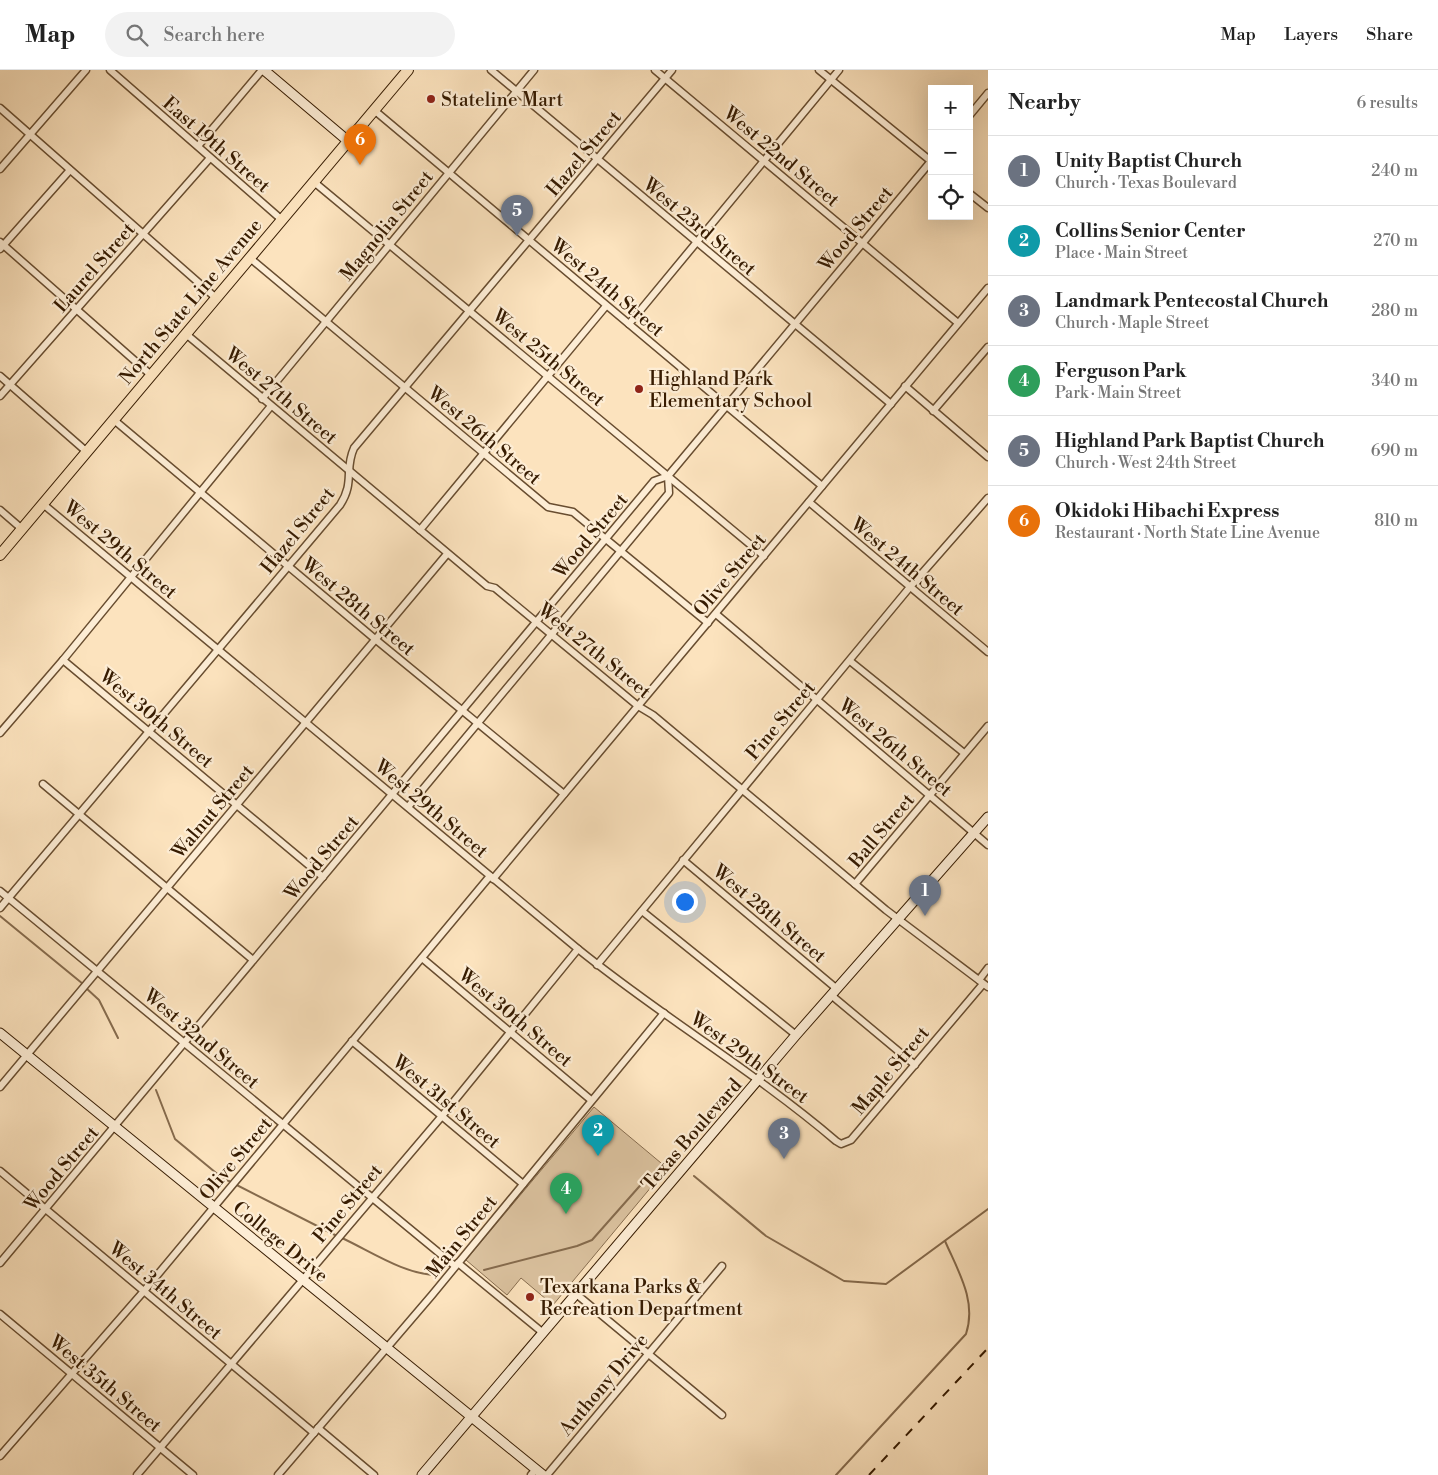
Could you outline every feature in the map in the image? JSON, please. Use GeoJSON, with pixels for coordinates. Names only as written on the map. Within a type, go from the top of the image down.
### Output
{"type":"FeatureCollection","features":[{"type":"Feature","properties":{"kind":"main road"},"geometry":{"type":"LineString","coordinates":[[263,70],[348,141]]}},
{"type":"Feature","properties":{"kind":"main road","name":"North State Line Avenue"},"geometry":{"type":"LineString","coordinates":[[0,555],[408,70]]}},
{"type":"Feature","properties":{"kind":"main road","name":"Texas Boulevard"},"geometry":{"type":"LineString","coordinates":[[422,1475],[796,1035],[899,920],[988,816]]}},
{"type":"Feature","properties":{"kind":"main road","name":"College Drive"},"geometry":{"type":"LineString","coordinates":[[0,1032],[213,1207],[472,1415],[536,1473]]}},
{"type":"Feature","properties":{"kind":"street"},"geometry":{"type":"LineString","coordinates":[[0,169],[86,70]]}},
{"type":"Feature","properties":{"kind":"street","name":"East 19th Street"},"geometry":{"type":"LineString","coordinates":[[110,70],[282,220]]}},
{"type":"Feature","properties":{"kind":"street"},"geometry":{"type":"LineString","coordinates":[[198,146],[263,70]]}},
{"type":"Feature","properties":{"kind":"street","name":"West 23rd Street"},"geometry":{"type":"LineString","coordinates":[[491,70],[891,404]]}},
{"type":"Feature","properties":{"kind":"street","name":"Magnolia Street"},"geometry":{"type":"LineString","coordinates":[[262,399],[447,172],[534,70]]}},
{"type":"Feature","properties":{"kind":"street","name":"West 22nd Street"},"geometry":{"type":"LineString","coordinates":[[656,70],[958,323]]}},
{"type":"Feature","properties":{"kind":"street","name":"Hazel Street"},"geometry":{"type":"LineString","coordinates":[[0,908],[340,505],[349,487],[349,459],[354,448],[672,70]]}},
{"type":"Feature","properties":{"kind":"street"},"geometry":{"type":"LineString","coordinates":[[819,70],[928,159]]}},
{"type":"Feature","properties":{"kind":"street"},"geometry":{"type":"LineString","coordinates":[[629,324],[840,70]]}},
{"type":"Feature","properties":{"kind":"street"},"geometry":{"type":"LineString","coordinates":[[973,111],[988,93]]}},
{"type":"Feature","properties":{"kind":"street"},"geometry":{"type":"LineString","coordinates":[[0,108],[216,298]]}},
{"type":"Feature","properties":{"kind":"street","name":"West 24th Street"},"geometry":{"type":"LineString","coordinates":[[374,110],[822,486]]}},
{"type":"Feature","properties":{"kind":"street","name":"Laurel Street"},"geometry":{"type":"LineString","coordinates":[[0,396],[210,158]]}},
{"type":"Feature","properties":{"kind":"street","name":"Wood Street"},"geometry":{"type":"LineString","coordinates":[[0,1263],[654,481],[668,476],[928,165]]}},
{"type":"Feature","properties":{"kind":"street"},"geometry":{"type":"LineString","coordinates":[[70,170],[1,245],[152,375]]}},
{"type":"Feature","properties":{"kind":"street","name":"West 25th Street"},"geometry":{"type":"LineString","coordinates":[[314,182],[764,556]]}},
{"type":"Feature","properties":{"kind":"street"},"geometry":{"type":"LineString","coordinates":[[973,196],[988,208]]}},
{"type":"Feature","properties":{"kind":"street","name":"West 26th Street"},"geometry":{"type":"LineString","coordinates":[[250,258],[548,507],[573,512],[607,538],[708,623]]}},
{"type":"Feature","properties":{"kind":"street","name":"Olive Street"},"geometry":{"type":"LineString","coordinates":[[0,1456],[144,1291],[282,1124],[564,794],[988,288]]}},
{"type":"Feature","properties":{"kind":"street"},"geometry":{"type":"LineString","coordinates":[[420,530],[606,306]]}},
{"type":"Feature","properties":{"kind":"street","name":"West 27th Street"},"geometry":{"type":"LineString","coordinates":[[186,334],[447,554],[487,586],[494,588],[638,706],[654,715],[899,920],[983,984]]}},
{"type":"Feature","properties":{"kind":"street"},"geometry":{"type":"LineString","coordinates":[[933,411],[988,346]]}},
{"type":"Feature","properties":{"kind":"street"},"geometry":{"type":"LineString","coordinates":[[0,376],[87,452]]}},
{"type":"Feature","properties":{"kind":"street"},"geometry":{"type":"LineString","coordinates":[[905,386],[988,458]]}},
{"type":"Feature","properties":{"kind":"street"},"geometry":{"type":"LineString","coordinates":[[0,733],[64,660],[271,406]]}},
{"type":"Feature","properties":{"kind":"street","name":"West 28th Street"},"geometry":{"type":"LineString","coordinates":[[114,420],[375,639],[564,794]]}},
{"type":"Feature","properties":{"kind":"street","name":"Wood Street"},"geometry":{"type":"LineString","coordinates":[[408,807],[669,493],[668,476]]}},
{"type":"Feature","properties":{"kind":"street","name":"Pine Street"},"geometry":{"type":"LineString","coordinates":[[597,965],[816,699],[988,498]]}},
{"type":"Feature","properties":{"kind":"street","name":"West 24th Street"},"geometry":{"type":"LineString","coordinates":[[809,502],[988,652]]}},
{"type":"Feature","properties":{"kind":"street","name":"West 29th Street"},"geometry":{"type":"LineString","coordinates":[[43,504],[597,965],[760,1079],[812,1121]]}},
{"type":"Feature","properties":{"kind":"street"},"geometry":{"type":"LineString","coordinates":[[0,510],[22,529]]}},
{"type":"Feature","properties":{"kind":"street","name":"Walnut Street"},"geometry":{"type":"LineString","coordinates":[[0,1087],[447,554]]}},
{"type":"Feature","properties":{"kind":"street","name":"West 26th Street"},"geometry":{"type":"LineString","coordinates":[[716,614],[988,845]]}},
{"type":"Feature","properties":{"kind":"street","name":"West 30th Street"},"geometry":{"type":"LineString","coordinates":[[64,660],[323,877]]}},
{"type":"Feature","properties":{"kind":"street"},"geometry":{"type":"LineString","coordinates":[[850,661],[964,753]]}},
{"type":"Feature","properties":{"kind":"street","name":"Ball Street"},"geometry":{"type":"LineString","coordinates":[[855,884],[988,726]]}},
{"type":"Feature","properties":{"kind":"street"},"geometry":{"type":"LineString","coordinates":[[43,784],[253,960]]}},
{"type":"Feature","properties":{"kind":"street","name":"West 28th Street"},"geometry":{"type":"LineString","coordinates":[[683,860],[915,1065]]}},
{"type":"Feature","properties":{"kind":"street","name":"West 32nd Street"},"geometry":{"type":"LineString","coordinates":[[0,891],[371,1197],[542,1332]]}},
{"type":"Feature","properties":{"kind":"street"},"geometry":{"type":"LineString","coordinates":[[642,911],[796,1035]]}},
{"type":"Feature","properties":{"kind":"street","name":"Pine Street"},"geometry":{"type":"LineString","coordinates":[[137,1475],[232,1364],[302,1278],[442,1116],[509,1031],[578,949]]}},
{"type":"Feature","properties":{"kind":"street","name":"West 30th Street"},"geometry":{"type":"LineString","coordinates":[[422,958],[591,1100]]}},
{"type":"Feature","properties":{"kind":"street","name":"Maple Street"},"geometry":{"type":"LineString","coordinates":[[812,1121],[836,1142],[846,1143],[983,984],[988,968]]}},
{"type":"Feature","properties":{"kind":"street","name":"Main Street"},"geometry":{"type":"LineString","coordinates":[[278,1475],[457,1265],[664,1013]]}},
{"type":"Feature","properties":{"kind":"street","name":"West 31st Street"},"geometry":{"type":"LineString","coordinates":[[352,1041],[523,1184]]}},
{"type":"Feature","properties":{"kind":"street","name":"West 34th Street"},"geometry":{"type":"LineString","coordinates":[[0,1171],[232,1364],[374,1475]]}},
{"type":"Feature","properties":{"kind":"street","name":"Anthony Drive"},"geometry":{"type":"LineString","coordinates":[[547,1475],[722,1266]]}},
{"type":"Feature","properties":{"kind":"street"},"geometry":{"type":"LineString","coordinates":[[575,1293],[722,1415]]}},
{"type":"Feature","properties":{"kind":"street","name":"West 35th Street"},"geometry":{"type":"LineString","coordinates":[[0,1314],[193,1475]]}},
{"type":"Feature","properties":{"kind":"shaded area"},"geometry":{"type":"Polygon","coordinates":[[[594,1107],[667,1168],[553,1305],[521,1278],[507,1295],[466,1260],[594,1107]]]}},
{"type":"Feature","properties":{"kind":"waterway"},"geometry":{"type":"LineString","coordinates":[[0,916],[83,984]]}},
{"type":"Feature","properties":{"kind":"waterway"},"geometry":{"type":"LineString","coordinates":[[86,988],[99,1000],[118,1038]]}},
{"type":"Feature","properties":{"kind":"waterway"},"geometry":{"type":"LineString","coordinates":[[156,1090],[175,1139],[221,1177],[337,1236]]}},
{"type":"Feature","properties":{"kind":"waterway"},"geometry":{"type":"LineString","coordinates":[[694,1176],[766,1236],[844,1281],[886,1284],[988,1209]]}},
{"type":"Feature","properties":{"kind":"waterway"},"geometry":{"type":"LineString","coordinates":[[484,1270],[577,1246],[592,1240],[645,1180],[653,1177]]}},
{"type":"Feature","properties":{"kind":"waterway"},"geometry":{"type":"LineString","coordinates":[[342,1238],[401,1267],[426,1274],[438,1275]]}},
{"type":"Feature","properties":{"kind":"waterway"},"geometry":{"type":"LineString","coordinates":[[836,1475],[966,1334],[969,1322],[968,1298],[945,1241]]}},
{"type":"Feature","properties":{"kind":"railway"},"geometry":{"type":"LineString","coordinates":[[869,1475],[988,1348]]}},
{"type":"Feature","properties":{"kind":"place","name":"Stateline Mart"},"geometry":{"type":"Point","coordinates":[431,99]}},
{"type":"Feature","properties":{"kind":"place","name":"Okidoki Hibachi Express"},"geometry":{"type":"Point","coordinates":[360,165]}},
{"type":"Feature","properties":{"kind":"place","name":"Highland Park Baptist Church"},"geometry":{"type":"Point","coordinates":[517,236]}},
{"type":"Feature","properties":{"kind":"place","name":"Highland Park Elementary School"},"geometry":{"type":"Point","coordinates":[639,389]}},
{"type":"Feature","properties":{"kind":"place","name":"Unity Baptist Church"},"geometry":{"type":"Point","coordinates":[925,916]}},
{"type":"Feature","properties":{"kind":"place","name":"Collins Senior Center"},"geometry":{"type":"Point","coordinates":[598,1156]}},
{"type":"Feature","properties":{"kind":"place","name":"Landmark Pentecostal Church"},"geometry":{"type":"Point","coordinates":[784,1159]}},
{"type":"Feature","properties":{"kind":"place","name":"Ferguson Park"},"geometry":{"type":"Point","coordinates":[566,1214]}},
{"type":"Feature","properties":{"kind":"place","name":"Texarkana Parks & Recreation Department"},"geometry":{"type":"Point","coordinates":[530,1297]}}]}
